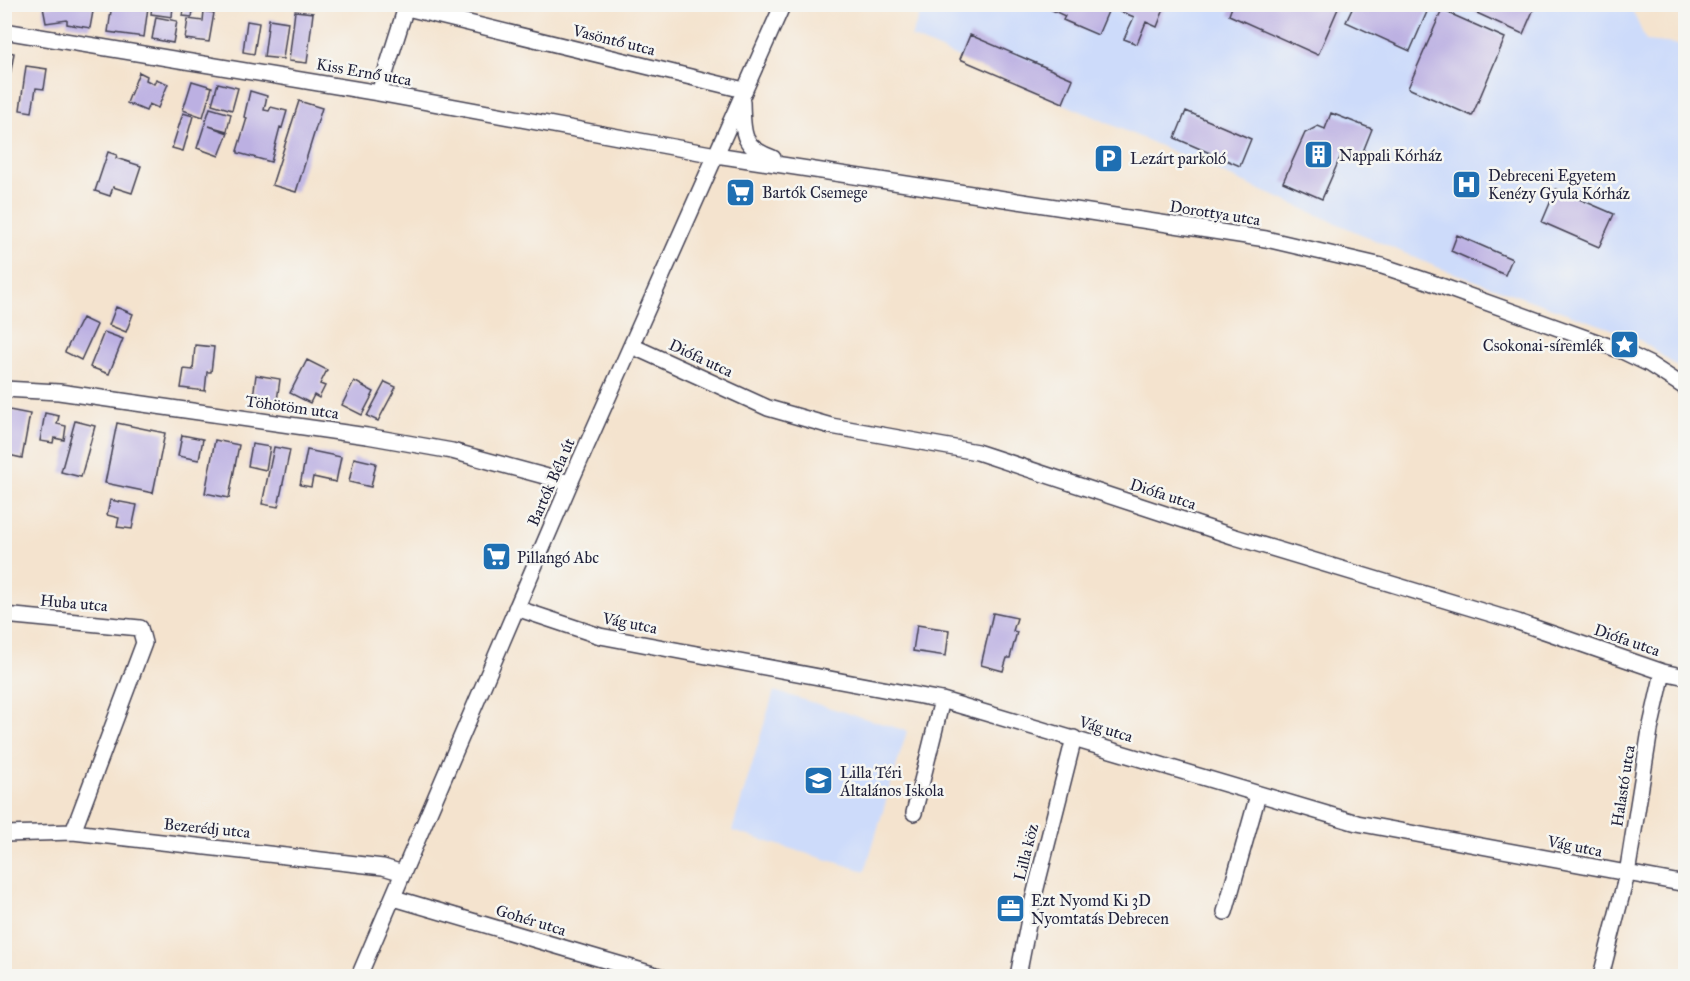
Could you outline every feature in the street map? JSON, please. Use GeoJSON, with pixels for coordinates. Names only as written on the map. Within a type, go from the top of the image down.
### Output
{"type":"FeatureCollection","features":[{"type":"Feature","properties":{"kind":"street","name":"Bartók Béla út"},"geometry":{"type":"LineString","coordinates":[[359,976],[570,483],[783,4]]}},
{"type":"Feature","properties":{"kind":"street","name":"Vasöntő utca"},"geometry":{"type":"LineString","coordinates":[[407,6],[743,93]]}},
{"type":"Feature","properties":{"kind":"street"},"geometry":{"type":"LineString","coordinates":[[379,93],[407,6]]}},
{"type":"Feature","properties":{"kind":"street","name":"Kiss Ernő utca"},"geometry":{"type":"LineString","coordinates":[[4,31],[379,93],[716,155]]}},
{"type":"Feature","properties":{"kind":"street"},"geometry":{"type":"LineString","coordinates":[[743,93],[744,133],[749,145],[761,154],[799,167]]}},
{"type":"Feature","properties":{"kind":"street","name":"Dorottya utca"},"geometry":{"type":"LineString","coordinates":[[716,155],[1266,239],[1382,266],[1622,351],[1649,364],[1686,388]]}},
{"type":"Feature","properties":{"kind":"street","name":"Diófa utca"},"geometry":{"type":"LineString","coordinates":[[632,346],[768,408],[831,426],[977,452],[1236,537],[1518,622],[1663,672],[1686,677]]}},
{"type":"Feature","properties":{"kind":"street","name":"Töhötöm utca"},"geometry":{"type":"LineString","coordinates":[[4,389],[58,392],[367,436],[452,451],[570,483]]}},
{"type":"Feature","properties":{"kind":"street","name":"Vág utca"},"geometry":{"type":"LineString","coordinates":[[516,608],[600,636],[942,700],[1357,823],[1686,884]]}},
{"type":"Feature","properties":{"kind":"street","name":"Huba utca"},"geometry":{"type":"LineString","coordinates":[[4,615],[140,628],[144,643],[73,832]]}},
{"type":"Feature","properties":{"kind":"street","name":"Halastó utca"},"geometry":{"type":"LineString","coordinates":[[1601,976],[1627,874],[1650,730],[1663,672]]}},
{"type":"Feature","properties":{"kind":"street"},"geometry":{"type":"LineString","coordinates":[[914,813],[942,700]]}},
{"type":"Feature","properties":{"kind":"street","name":"Lilla köz"},"geometry":{"type":"LineString","coordinates":[[1018,976],[1032,904],[1074,738]]}},
{"type":"Feature","properties":{"kind":"street"},"geometry":{"type":"LineString","coordinates":[[1226,912],[1258,795]]}},
{"type":"Feature","properties":{"kind":"street","name":"Bezerédj utca"},"geometry":{"type":"LineString","coordinates":[[4,834],[73,832],[383,867],[403,873]]}},
{"type":"Feature","properties":{"kind":"street","name":"Gohér utca"},"geometry":{"type":"LineString","coordinates":[[394,898],[658,976]]}},
{"type":"Feature","properties":{"kind":"shaded area","name":"Debreceni Egyetem Kenézy Gyula Kórház"},"geometry":{"type":"Polygon","coordinates":[[[924,4],[1630,5],[1646,41],[1685,45],[1685,372],[1637,338],[1434,266],[911,37],[924,4]]]}},
{"type":"Feature","properties":{"kind":"shaded area","name":"Lilla Téri Általános Iskola"},"geometry":{"type":"Polygon","coordinates":[[[774,691],[907,731],[865,871],[732,831],[774,691]]]}},
{"type":"Feature","properties":{"kind":"building"},"geometry":{"type":"Polygon","coordinates":[[[61,4],[94,6],[90,28],[67,24],[67,20],[46,23],[43,7],[61,4]]]}},
{"type":"Feature","properties":{"kind":"building"},"geometry":{"type":"Polygon","coordinates":[[[112,4],[148,7],[144,37],[108,32],[112,4]]]}},
{"type":"Feature","properties":{"kind":"building"},"geometry":{"type":"Polygon","coordinates":[[[185,4],[194,4],[192,17],[183,16],[185,4]]]}},
{"type":"Feature","properties":{"kind":"building"},"geometry":{"type":"Polygon","coordinates":[[[214,4],[232,4],[231,10],[214,7],[214,4]]]}},
{"type":"Feature","properties":{"kind":"building"},"geometry":{"type":"Polygon","coordinates":[[[1039,4],[1166,4],[1157,27],[1146,22],[1137,44],[1124,39],[1134,17],[1110,7],[1098,35],[1063,20],[1065,16],[1039,4]]]}},
{"type":"Feature","properties":{"kind":"building"},"geometry":{"type":"Polygon","coordinates":[[[1233,4],[1340,4],[1318,55],[1229,15],[1233,4]]]}},
{"type":"Feature","properties":{"kind":"building"},"geometry":{"type":"Polygon","coordinates":[[[1457,4],[1536,4],[1523,34],[1457,4]]]}},
{"type":"Feature","properties":{"kind":"building"},"geometry":{"type":"Polygon","coordinates":[[[152,5],[173,5],[172,17],[151,14],[152,5]]]}},
{"type":"Feature","properties":{"kind":"building"},"geometry":{"type":"Polygon","coordinates":[[[1354,5],[1430,5],[1410,51],[1346,22],[1354,5]]]}},
{"type":"Feature","properties":{"kind":"building"},"geometry":{"type":"Polygon","coordinates":[[[1442,10],[1505,38],[1472,116],[1408,88],[1442,10]]]}},
{"type":"Feature","properties":{"kind":"building"},"geometry":{"type":"Polygon","coordinates":[[[204,11],[214,13],[209,42],[185,39],[188,19],[203,21],[204,11]]]}},
{"type":"Feature","properties":{"kind":"building"},"geometry":{"type":"Polygon","coordinates":[[[295,11],[313,13],[307,63],[289,61],[295,11]]]}},
{"type":"Feature","properties":{"kind":"building"},"geometry":{"type":"Polygon","coordinates":[[[156,17],[177,21],[173,43],[152,39],[156,17]]]}},
{"type":"Feature","properties":{"kind":"building"},"geometry":{"type":"Polygon","coordinates":[[[269,19],[288,22],[283,59],[264,57],[269,19]]]}},
{"type":"Feature","properties":{"kind":"building"},"geometry":{"type":"Polygon","coordinates":[[[247,21],[259,23],[254,54],[243,52],[247,21]]]}},
{"type":"Feature","properties":{"kind":"building"},"geometry":{"type":"Polygon","coordinates":[[[970,35],[1073,79],[1063,103],[960,59],[970,35]]]}},
{"type":"Feature","properties":{"kind":"building"},"geometry":{"type":"Polygon","coordinates":[[[4,51],[14,53],[8,88],[4,88],[4,51]]]}},
{"type":"Feature","properties":{"kind":"building"},"geometry":{"type":"Polygon","coordinates":[[[26,66],[47,69],[44,89],[36,88],[32,112],[20,110],[26,66]]]}},
{"type":"Feature","properties":{"kind":"building"},"geometry":{"type":"Polygon","coordinates":[[[139,72],[147,76],[146,80],[154,84],[156,79],[168,84],[158,108],[149,104],[146,111],[127,103],[139,72]]]}},
{"type":"Feature","properties":{"kind":"building"},"geometry":{"type":"Polygon","coordinates":[[[192,81],[212,87],[203,117],[183,110],[192,81]]]}},
{"type":"Feature","properties":{"kind":"building"},"geometry":{"type":"Polygon","coordinates":[[[218,83],[238,88],[232,110],[212,104],[218,83]]]}},
{"type":"Feature","properties":{"kind":"building"},"geometry":{"type":"Polygon","coordinates":[[[250,91],[267,96],[264,110],[269,111],[271,107],[287,111],[282,128],[280,127],[271,162],[237,151],[247,118],[244,117],[250,91]]]}},
{"type":"Feature","properties":{"kind":"building"},"geometry":{"type":"Polygon","coordinates":[[[299,101],[322,108],[296,192],[272,185],[299,101]]]}},
{"type":"Feature","properties":{"kind":"building"},"geometry":{"type":"Polygon","coordinates":[[[210,108],[231,114],[227,131],[209,126],[228,133],[219,156],[197,148],[210,108]]]}},
{"type":"Feature","properties":{"kind":"building"},"geometry":{"type":"Polygon","coordinates":[[[1186,111],[1251,139],[1240,166],[1175,138],[1186,111]]]}},
{"type":"Feature","properties":{"kind":"building"},"geometry":{"type":"Polygon","coordinates":[[[183,113],[193,116],[183,151],[172,148],[183,113]]]}},
{"type":"Feature","properties":{"kind":"building","name":"Nappali Kórház"},"geometry":{"type":"Polygon","coordinates":[[[1331,113],[1372,129],[1360,159],[1343,151],[1322,199],[1283,182],[1305,133],[1318,126],[1325,129],[1331,113]]]}},
{"type":"Feature","properties":{"kind":"building"},"geometry":{"type":"Polygon","coordinates":[[[108,152],[117,155],[116,158],[141,166],[132,193],[113,187],[110,196],[95,191],[108,152]]]}},
{"type":"Feature","properties":{"kind":"building"},"geometry":{"type":"Polygon","coordinates":[[[1556,189],[1614,214],[1599,247],[1542,222],[1556,189]]]}},
{"type":"Feature","properties":{"kind":"building"},"geometry":{"type":"Polygon","coordinates":[[[1457,235],[1512,259],[1505,275],[1451,251],[1457,235]]]}},
{"type":"Feature","properties":{"kind":"building"},"geometry":{"type":"Polygon","coordinates":[[[116,307],[133,314],[126,332],[109,325],[116,307]]]}},
{"type":"Feature","properties":{"kind":"building"},"geometry":{"type":"Polygon","coordinates":[[[82,318],[97,325],[81,360],[65,352],[82,318]]]}},
{"type":"Feature","properties":{"kind":"building"},"geometry":{"type":"Polygon","coordinates":[[[104,332],[123,339],[109,374],[90,367],[104,332]]]}},
{"type":"Feature","properties":{"kind":"building"},"geometry":{"type":"Polygon","coordinates":[[[195,345],[214,347],[211,372],[207,372],[205,391],[181,388],[184,369],[193,370],[195,345]]]}},
{"type":"Feature","properties":{"kind":"building"},"geometry":{"type":"Polygon","coordinates":[[[307,360],[327,370],[320,384],[325,386],[319,398],[314,395],[310,403],[290,393],[307,360]]]}},
{"type":"Feature","properties":{"kind":"building"},"geometry":{"type":"Polygon","coordinates":[[[256,375],[280,379],[277,401],[253,397],[256,375]]]}},
{"type":"Feature","properties":{"kind":"building"},"geometry":{"type":"Polygon","coordinates":[[[354,381],[374,392],[362,415],[342,405],[354,381]]]}},
{"type":"Feature","properties":{"kind":"building"},"geometry":{"type":"Polygon","coordinates":[[[385,382],[396,387],[378,421],[367,416],[385,382]]]}},
{"type":"Feature","properties":{"kind":"building"},"geometry":{"type":"Polygon","coordinates":[[[4,409],[30,414],[22,458],[4,454],[4,409]]]}},
{"type":"Feature","properties":{"kind":"building"},"geometry":{"type":"Polygon","coordinates":[[[45,413],[59,416],[57,424],[66,426],[64,440],[54,438],[53,443],[40,441],[45,413]]]}},
{"type":"Feature","properties":{"kind":"building"},"geometry":{"type":"Polygon","coordinates":[[[75,421],[95,426],[81,477],[61,472],[75,421]]]}},
{"type":"Feature","properties":{"kind":"building"},"geometry":{"type":"Polygon","coordinates":[[[117,423],[165,433],[153,493],[105,483],[117,423]]]}},
{"type":"Feature","properties":{"kind":"building"},"geometry":{"type":"Polygon","coordinates":[[[182,435],[203,439],[199,460],[178,456],[182,435]]]}},
{"type":"Feature","properties":{"kind":"building"},"geometry":{"type":"Polygon","coordinates":[[[215,440],[239,445],[229,498],[205,493],[215,440]]]}},
{"type":"Feature","properties":{"kind":"building"},"geometry":{"type":"Polygon","coordinates":[[[252,444],[270,447],[266,470],[248,466],[252,444]]]}},
{"type":"Feature","properties":{"kind":"building"},"geometry":{"type":"Polygon","coordinates":[[[274,447],[290,450],[278,507],[262,504],[274,447]]]}},
{"type":"Feature","properties":{"kind":"building"},"geometry":{"type":"Polygon","coordinates":[[[307,450],[341,457],[336,482],[313,477],[311,487],[300,485],[307,450]]]}},
{"type":"Feature","properties":{"kind":"building"},"geometry":{"type":"Polygon","coordinates":[[[354,458],[376,463],[371,487],[349,482],[354,458]]]}},
{"type":"Feature","properties":{"kind":"building"},"geometry":{"type":"Polygon","coordinates":[[[110,500],[137,505],[132,529],[117,527],[119,518],[107,515],[110,500]]]}},
{"type":"Feature","properties":{"kind":"building"},"geometry":{"type":"Polygon","coordinates":[[[993,613],[1017,618],[1013,631],[1017,632],[1010,658],[1007,658],[1003,671],[981,665],[993,613]]]}},
{"type":"Feature","properties":{"kind":"building"},"geometry":{"type":"Polygon","coordinates":[[[917,625],[949,630],[946,656],[913,651],[917,625]]]}},
{"type":"Feature","properties":{"kind":"place","name":"Nappali Kórház"},"geometry":{"type":"Point","coordinates":[1318,155]}},
{"type":"Feature","properties":{"kind":"place","name":"Lezárt parkoló"},"geometry":{"type":"Point","coordinates":[1109,158]}},
{"type":"Feature","properties":{"kind":"place","name":"Debreceni Egyetem Kenézy Gyula Kórház"},"geometry":{"type":"Point","coordinates":[1467,184]}},
{"type":"Feature","properties":{"kind":"place","name":"Bartók Csemege"},"geometry":{"type":"Point","coordinates":[741,192]}},
{"type":"Feature","properties":{"kind":"place","name":"Csokonai-síremlék"},"geometry":{"type":"Point","coordinates":[1625,345]}},
{"type":"Feature","properties":{"kind":"place","name":"Pillangó Abc"},"geometry":{"type":"Point","coordinates":[496,557]}},
{"type":"Feature","properties":{"kind":"place","name":"Lilla Téri Általános Iskola"},"geometry":{"type":"Point","coordinates":[819,781]}},
{"type":"Feature","properties":{"kind":"place","name":"Ezt Nyomd Ki 3D Nyomtatás Debrecen"},"geometry":{"type":"Point","coordinates":[1010,909]}}]}
